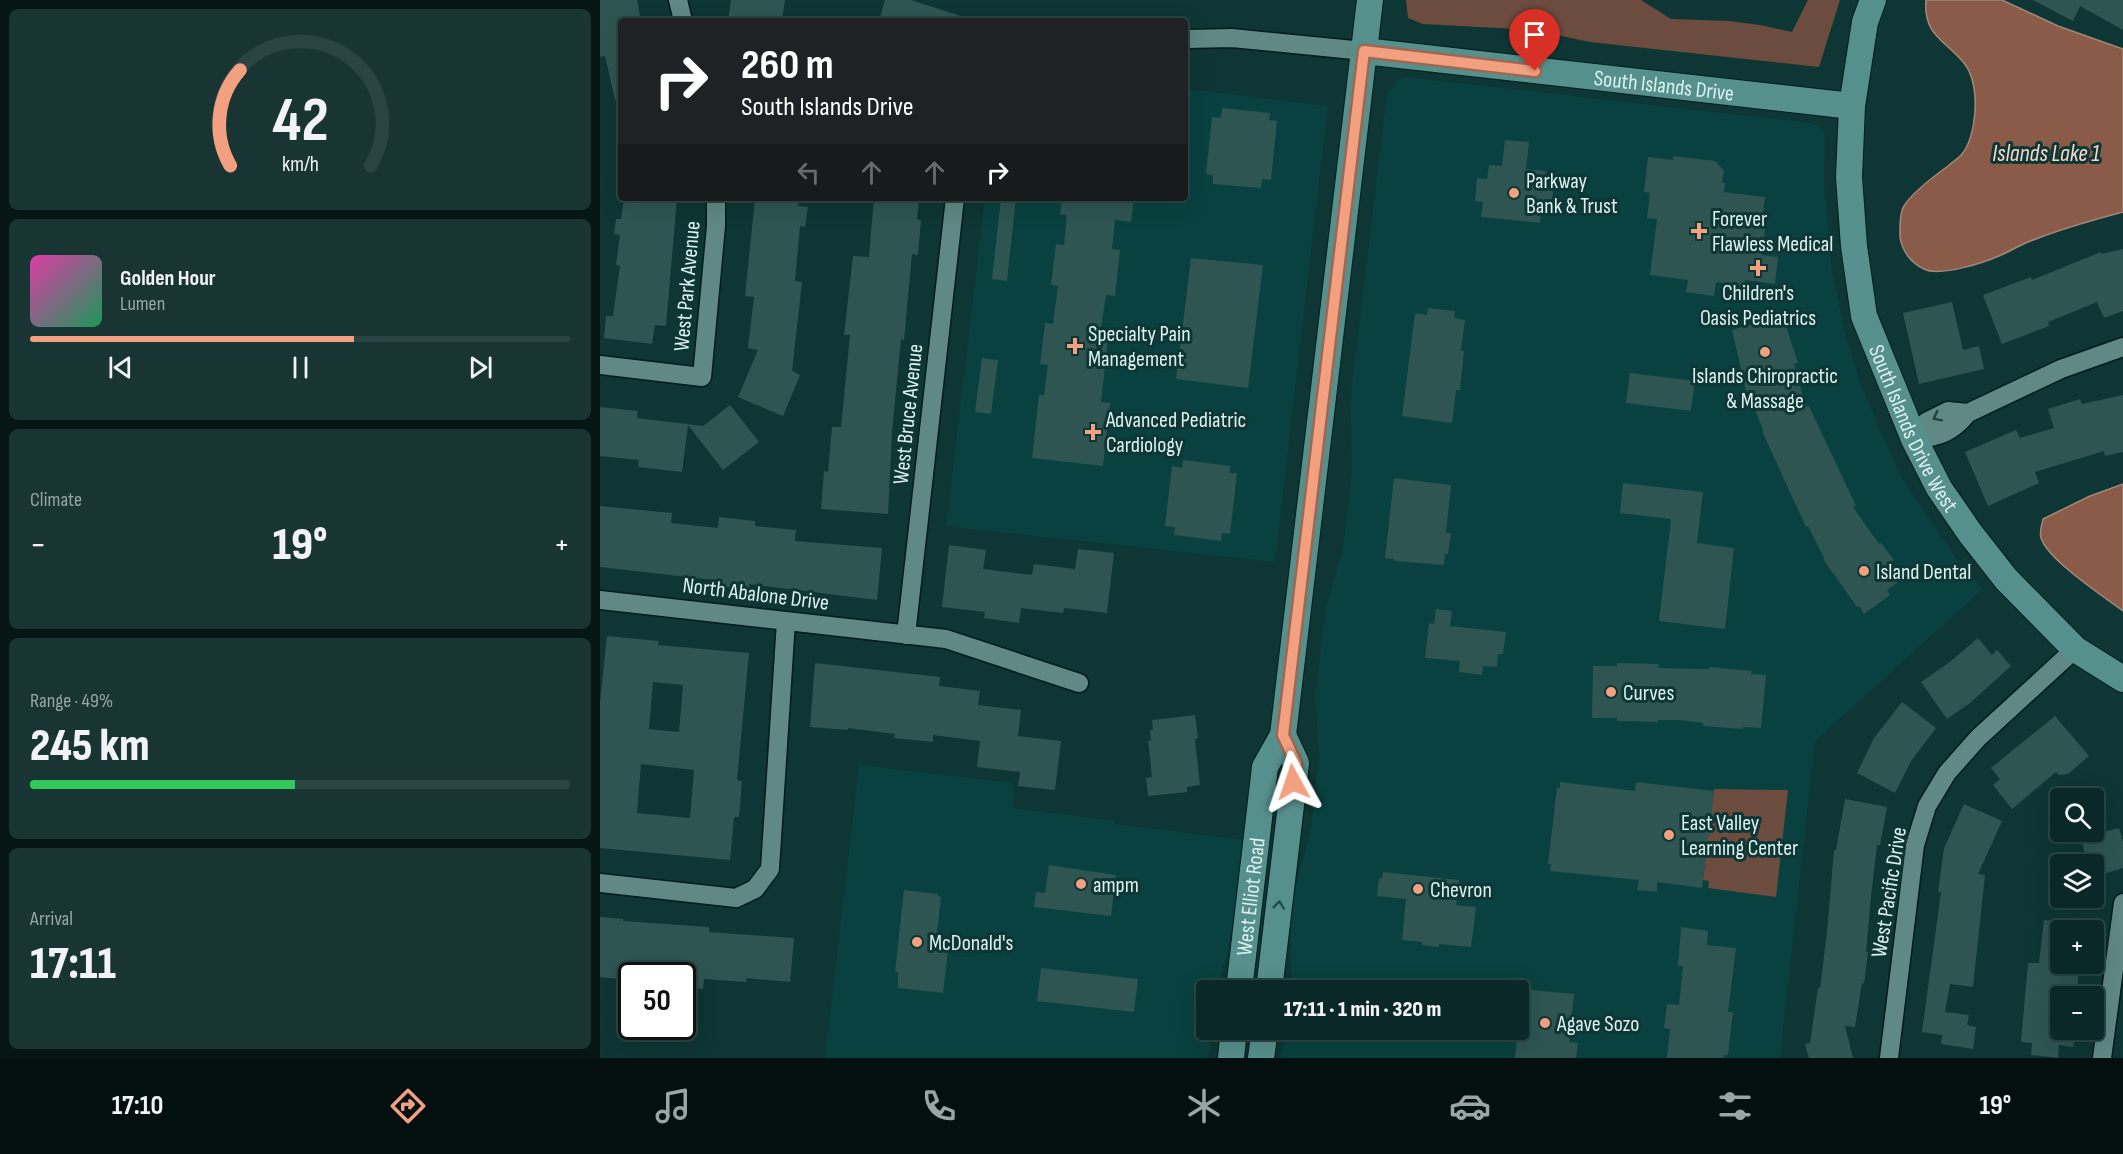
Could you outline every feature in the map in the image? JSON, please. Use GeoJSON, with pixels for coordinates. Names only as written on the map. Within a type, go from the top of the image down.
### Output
{"type":"FeatureCollection","features":[{"type":"Feature","properties":{"kind":"main road","name":"West Elliot Road"},"geometry":{"type":"LineString","coordinates":[[1240,980],[1265,767],[1283,735],[1370,0]]}},
{"type":"Feature","properties":{"kind":"main road","name":"South Islands Drive West"},"geometry":{"type":"LineString","coordinates":[[1873,0],[1865,22],[1852,106],[1849,177],[1854,246],[1864,316],[1914,439],[1939,488],[1970,533],[2006,579],[2075,649],[2123,679]]}},
{"type":"Feature","properties":{"kind":"main road","name":"South Islands Drive"},"geometry":{"type":"LineString","coordinates":[[1364,51],[1852,106]]}},
{"type":"Feature","properties":{"kind":"main road","name":"West Elliot Road"},"geometry":{"type":"LineString","coordinates":[[1270,980],[1296,763],[1283,735]]}},
{"type":"Feature","properties":{"kind":"main road"},"geometry":{"type":"LineString","coordinates":[[1231,1058],[1233,1040]]}},
{"type":"Feature","properties":{"kind":"main road"},"geometry":{"type":"LineString","coordinates":[[1261,1058],[1263,1040]]}},
{"type":"Feature","properties":{"kind":"street"},"geometry":{"type":"LineString","coordinates":[[678,0],[682,18]]}},
{"type":"Feature","properties":{"kind":"street","name":"South Islands Drive"},"geometry":{"type":"LineString","coordinates":[[1188,40],[1232,38],[1364,51]]}},
{"type":"Feature","properties":{"kind":"street","name":"West Park Avenue"},"geometry":{"type":"LineString","coordinates":[[600,365],[702,377],[716,226],[716,201]]}},
{"type":"Feature","properties":{"kind":"street","name":"West Bruce Avenue"},"geometry":{"type":"LineString","coordinates":[[906,634],[955,201]]}},
{"type":"Feature","properties":{"kind":"street"},"geometry":{"type":"LineString","coordinates":[[1914,439],[1926,422],[1948,411],[1968,412],[2061,369],[2123,347]]}},
{"type":"Feature","properties":{"kind":"street","name":"North Abalone Drive"},"geometry":{"type":"LineString","coordinates":[[600,600],[946,639],[1079,683]]}},
{"type":"Feature","properties":{"kind":"street"},"geometry":{"type":"LineString","coordinates":[[600,883],[736,898],[755,890],[770,869],[786,621]]}},
{"type":"Feature","properties":{"kind":"street","name":"West Pacific Drive"},"geometry":{"type":"LineString","coordinates":[[1889,1058],[1916,846],[1927,806],[1947,772],[1978,738],[2075,649]]}},
{"type":"Feature","properties":{"kind":"street"},"geometry":{"type":"LineString","coordinates":[[2102,1058],[2123,903]]}},
{"type":"Feature","properties":{"kind":"shaded area"},"geometry":{"type":"Polygon","coordinates":[[[1406,0],[1641,0],[1671,19],[1729,21],[1792,32],[1808,0],[1840,0],[1819,67],[1590,42],[1533,30],[1423,24],[1408,18],[1406,0]]]}},
{"type":"Feature","properties":{"kind":"shaded area"},"geometry":{"type":"Polygon","coordinates":[[[1406,77],[1811,123],[1819,126],[1823,131],[1825,139],[1824,182],[1832,271],[1845,332],[1861,386],[1901,477],[1958,561],[1983,589],[1815,741],[1780,1058],[1280,1058],[1285,1040],[1529,1040],[1529,980],[1292,980],[1290,922],[1294,894],[1311,828],[1319,756],[1315,696],[1326,607],[1343,549],[1352,469],[1350,401],[1387,93],[1399,80],[1406,77]]]}},
{"type":"Feature","properties":{"kind":"shaded area"},"geometry":{"type":"Polygon","coordinates":[[[1188,89],[1328,106],[1275,562],[946,526],[985,201],[1188,201],[1188,89]]]}},
{"type":"Feature","properties":{"kind":"shaded area"},"geometry":{"type":"Polygon","coordinates":[[[859,765],[1014,783],[1013,808],[1242,840],[1231,939],[1220,980],[1196,980],[1196,1040],[1210,1040],[1208,1058],[825,1058],[859,765]]]}},
{"type":"Feature","properties":{"kind":"shaded area"},"geometry":{"type":"Polygon","coordinates":[[[1714,789],[1788,790],[1776,897],[1708,888],[1709,881],[1703,880],[1714,789]]]}},
{"type":"Feature","properties":{"kind":"water","name":"Islands Lake 1"},"geometry":{"type":"Polygon","coordinates":[[[1926,0],[2002,0],[2058,26],[2123,49],[2123,212],[2057,231],[1992,259],[1961,268],[1931,271],[1911,260],[1905,252],[1900,237],[1902,209],[1918,190],[1965,150],[1973,128],[1975,111],[1975,92],[1970,73],[1964,63],[1932,29],[1926,12],[1926,0]]]}},
{"type":"Feature","properties":{"kind":"water"},"geometry":{"type":"Polygon","coordinates":[[[2123,484],[2123,611],[2054,557],[2046,547],[2040,533],[2043,519],[2090,496],[2123,484]]]}},
{"type":"Feature","properties":{"kind":"building"},"geometry":{"type":"Polygon","coordinates":[[[600,0],[637,0],[640,16],[618,18],[618,100],[615,100],[605,56],[600,57],[600,0]]]}},
{"type":"Feature","properties":{"kind":"building"},"geometry":{"type":"Polygon","coordinates":[[[731,0],[785,0],[782,18],[728,18],[731,0]]]}},
{"type":"Feature","properties":{"kind":"building"},"geometry":{"type":"Polygon","coordinates":[[[885,0],[911,0],[967,18],[880,18],[885,0]]]}},
{"type":"Feature","properties":{"kind":"building"},"geometry":{"type":"Polygon","coordinates":[[[2033,0],[2123,0],[2123,30],[2080,6],[2073,21],[2033,0]]]}},
{"type":"Feature","properties":{"kind":"building"},"geometry":{"type":"Polygon","coordinates":[[[1222,108],[1270,113],[1269,120],[1277,121],[1271,180],[1262,179],[1261,188],[1213,184],[1213,175],[1206,174],[1212,117],[1221,118],[1222,108]]]}},
{"type":"Feature","properties":{"kind":"building","name":"Parkway Bank & Trust"},"geometry":{"type":"Polygon","coordinates":[[[1505,140],[1529,142],[1526,169],[1546,171],[1545,184],[1554,185],[1551,211],[1541,209],[1540,223],[1481,217],[1483,202],[1475,201],[1477,178],[1487,179],[1489,165],[1502,166],[1505,140]]]}},
{"type":"Feature","properties":{"kind":"building"},"geometry":{"type":"Polygon","coordinates":[[[1673,156],[1715,161],[1724,171],[1722,182],[1725,183],[1724,192],[1765,197],[1761,228],[1765,229],[1762,255],[1778,257],[1775,284],[1745,280],[1744,286],[1716,282],[1714,296],[1686,292],[1688,280],[1650,275],[1657,219],[1647,218],[1650,193],[1644,192],[1648,157],[1673,160],[1673,156]]]}},
{"type":"Feature","properties":{"kind":"building"},"geometry":{"type":"Polygon","coordinates":[[[624,201],[677,201],[666,326],[655,325],[652,344],[604,338],[606,316],[613,316],[620,266],[616,265],[620,235],[614,234],[616,219],[621,219],[624,201]]]}},
{"type":"Feature","properties":{"kind":"building"},"geometry":{"type":"Polygon","coordinates":[[[755,201],[799,201],[798,206],[808,207],[805,227],[800,226],[795,281],[802,282],[792,371],[800,375],[783,416],[738,397],[758,350],[748,348],[754,297],[745,296],[755,201]]]}},
{"type":"Feature","properties":{"kind":"building"},"geometry":{"type":"Polygon","coordinates":[[[874,201],[919,201],[917,219],[921,220],[918,255],[912,254],[904,340],[901,339],[892,432],[888,514],[821,509],[824,471],[828,472],[832,427],[841,427],[850,335],[844,335],[853,256],[869,257],[874,201]]]}},
{"type":"Feature","properties":{"kind":"building"},"geometry":{"type":"Polygon","coordinates":[[[1001,201],[1016,201],[1007,281],[992,279],[1001,201]]]}},
{"type":"Feature","properties":{"kind":"building"},"geometry":{"type":"Polygon","coordinates":[[[1062,201],[1134,201],[1131,222],[1115,220],[1112,249],[1120,250],[1115,296],[1106,295],[1101,328],[1109,329],[1101,402],[1110,403],[1103,466],[1032,458],[1039,395],[1044,395],[1048,365],[1040,364],[1045,323],[1053,324],[1058,286],[1051,285],[1056,244],[1064,245],[1067,215],[1060,214],[1062,201]]]}},
{"type":"Feature","properties":{"kind":"building"},"geometry":{"type":"Polygon","coordinates":[[[2123,249],[2123,311],[2104,318],[2097,302],[2048,322],[2049,326],[2002,344],[1983,295],[2031,277],[2032,280],[2101,252],[2101,254],[2123,249]]]}},
{"type":"Feature","properties":{"kind":"building"},"geometry":{"type":"Polygon","coordinates":[[[1191,258],[1263,265],[1248,388],[1176,379],[1191,258]]]}},
{"type":"Feature","properties":{"kind":"building"},"geometry":{"type":"Polygon","coordinates":[[[1952,302],[1963,350],[1979,346],[1984,369],[1919,384],[1903,313],[1952,302]]]}},
{"type":"Feature","properties":{"kind":"building"},"geometry":{"type":"Polygon","coordinates":[[[1428,308],[1455,311],[1454,318],[1465,320],[1460,390],[1456,390],[1452,423],[1402,416],[1415,313],[1427,315],[1428,308]]]}},
{"type":"Feature","properties":{"kind":"building"},"geometry":{"type":"Polygon","coordinates":[[[1766,320],[1767,325],[1784,320],[1798,363],[1794,364],[1806,407],[1809,406],[1856,506],[1853,507],[1879,544],[1881,543],[1894,560],[1890,562],[1902,579],[1887,590],[1890,595],[1864,614],[1823,559],[1762,431],[1749,394],[1747,395],[1732,330],[1766,320]]]}},
{"type":"Feature","properties":{"kind":"building"},"geometry":{"type":"Polygon","coordinates":[[[982,358],[998,360],[991,414],[975,412],[982,358]]]}},
{"type":"Feature","properties":{"kind":"building"},"geometry":{"type":"Polygon","coordinates":[[[1630,373],[1695,381],[1691,411],[1626,403],[1630,373]]]}},
{"type":"Feature","properties":{"kind":"building"},"geometry":{"type":"Polygon","coordinates":[[[2123,395],[2123,452],[2105,456],[2104,451],[2035,472],[2039,483],[1988,506],[1965,452],[2016,430],[2020,438],[2054,428],[2048,409],[2080,399],[2082,404],[2123,395]]]}},
{"type":"Feature","properties":{"kind":"building"},"geometry":{"type":"Polygon","coordinates":[[[730,405],[759,442],[723,470],[688,425],[682,472],[638,467],[639,460],[600,456],[600,407],[638,411],[637,418],[703,426],[730,405]]]}},
{"type":"Feature","properties":{"kind":"building"},"geometry":{"type":"Polygon","coordinates":[[[1183,460],[1230,466],[1230,473],[1237,473],[1230,534],[1222,533],[1221,541],[1174,535],[1175,527],[1165,526],[1172,466],[1182,468],[1183,460]]]}},
{"type":"Feature","properties":{"kind":"building"},"geometry":{"type":"Polygon","coordinates":[[[1394,478],[1451,485],[1446,533],[1451,533],[1444,565],[1394,561],[1394,559],[1385,558],[1394,478]]]}},
{"type":"Feature","properties":{"kind":"building"},"geometry":{"type":"Polygon","coordinates":[[[1623,483],[1703,492],[1697,543],[1734,548],[1725,629],[1659,621],[1671,519],[1620,513],[1623,483]]]}},
{"type":"Feature","properties":{"kind":"building"},"geometry":{"type":"Polygon","coordinates":[[[600,506],[672,513],[671,523],[718,528],[719,517],[755,521],[755,526],[796,530],[795,541],[882,548],[877,600],[749,584],[749,589],[712,586],[713,580],[600,567],[600,506]]]}},
{"type":"Feature","properties":{"kind":"building"},"geometry":{"type":"Polygon","coordinates":[[[949,545],[986,550],[983,569],[1032,575],[1034,564],[1075,569],[1078,549],[1114,553],[1107,613],[1064,608],[1063,613],[1021,608],[1019,623],[984,618],[985,612],[942,607],[949,545]]]}},
{"type":"Feature","properties":{"kind":"building"},"geometry":{"type":"Polygon","coordinates":[[[1436,609],[1452,611],[1450,626],[1506,632],[1503,654],[1498,654],[1497,667],[1483,666],[1482,675],[1459,672],[1460,661],[1425,658],[1429,623],[1434,624],[1436,609]]]}},
{"type":"Feature","properties":{"kind":"building"},"geometry":{"type":"Polygon","coordinates":[[[607,636],[659,641],[658,645],[749,653],[737,780],[742,781],[739,817],[734,817],[730,860],[600,848],[600,703],[607,636]],[[653,682],[649,729],[679,732],[683,685],[653,682]],[[641,764],[637,813],[690,818],[694,770],[641,764]]]}},
{"type":"Feature","properties":{"kind":"building"},"geometry":{"type":"Polygon","coordinates":[[[1978,638],[1992,655],[1997,650],[2011,666],[1970,703],[1947,719],[1921,682],[1978,638]]]}},
{"type":"Feature","properties":{"kind":"building"},"geometry":{"type":"Polygon","coordinates":[[[815,663],[940,677],[939,686],[980,691],[978,705],[1021,710],[1018,736],[1061,741],[1055,790],[1018,786],[1020,772],[977,767],[980,741],[933,735],[933,742],[894,738],[895,734],[848,728],[848,730],[810,727],[815,663]]]}},
{"type":"Feature","properties":{"kind":"building"},"geometry":{"type":"Polygon","coordinates":[[[1617,663],[1659,664],[1658,668],[1709,669],[1709,667],[1752,671],[1751,674],[1766,675],[1761,728],[1703,726],[1703,723],[1680,720],[1658,720],[1658,722],[1592,718],[1593,666],[1617,666],[1617,663]]]}},
{"type":"Feature","properties":{"kind":"building"},"geometry":{"type":"Polygon","coordinates":[[[1902,702],[1936,728],[1911,761],[1895,793],[1857,773],[1874,738],[1902,702]]]}},
{"type":"Feature","properties":{"kind":"building"},"geometry":{"type":"Polygon","coordinates":[[[1195,715],[1200,785],[1187,787],[1187,792],[1148,796],[1146,778],[1152,777],[1148,740],[1151,741],[1152,720],[1195,715]]]}},
{"type":"Feature","properties":{"kind":"building"},"geometry":{"type":"Polygon","coordinates":[[[2055,716],[2089,756],[2068,774],[2059,775],[2056,772],[2012,809],[1993,785],[2000,779],[1991,768],[2055,716]]]}},
{"type":"Feature","properties":{"kind":"building"},"geometry":{"type":"Polygon","coordinates":[[[1560,782],[1635,791],[1636,782],[1714,791],[1702,888],[1657,882],[1657,892],[1637,890],[1639,880],[1550,871],[1551,864],[1548,864],[1557,788],[1560,788],[1560,782]]]}},
{"type":"Feature","properties":{"kind":"building"},"geometry":{"type":"Polygon","coordinates":[[[1845,799],[1887,807],[1880,845],[1877,845],[1864,984],[1862,983],[1855,1027],[1845,1026],[1853,1058],[1809,1058],[1805,1044],[1810,1043],[1818,988],[1820,988],[1834,850],[1836,850],[1845,799]]]}},
{"type":"Feature","properties":{"kind":"building"},"geometry":{"type":"Polygon","coordinates":[[[1964,804],[2002,821],[1978,874],[1985,875],[1973,987],[1950,984],[1945,1012],[1969,1015],[1967,1025],[1976,1027],[1973,1049],[1941,1044],[1942,1035],[1922,1032],[1941,892],[1938,892],[1944,848],[1964,804]]]}},
{"type":"Feature","properties":{"kind":"building"},"geometry":{"type":"Polygon","coordinates":[[[2119,828],[2123,842],[2123,868],[2104,874],[2104,854],[2085,854],[2082,842],[2104,842],[2104,832],[2119,828]]]}},
{"type":"Feature","properties":{"kind":"building","name":"ampm"},"geometry":{"type":"Polygon","coordinates":[[[1049,865],[1116,875],[1111,916],[1034,907],[1036,892],[1045,893],[1049,865]]]}},
{"type":"Feature","properties":{"kind":"building"},"geometry":{"type":"Polygon","coordinates":[[[1383,872],[1459,880],[1456,905],[1476,907],[1471,947],[1439,944],[1439,947],[1402,940],[1406,899],[1377,896],[1379,878],[1382,879],[1383,872]]]}},
{"type":"Feature","properties":{"kind":"building","name":"McDonald's"},"geometry":{"type":"Polygon","coordinates":[[[904,890],[938,894],[941,897],[935,949],[948,951],[943,993],[898,988],[898,972],[895,972],[904,890]]]}},
{"type":"Feature","properties":{"kind":"building"},"geometry":{"type":"Polygon","coordinates":[[[600,917],[623,919],[623,921],[709,927],[709,932],[794,938],[790,982],[746,978],[746,982],[704,979],[703,989],[696,988],[696,962],[618,962],[618,979],[600,977],[600,917]]]}},
{"type":"Feature","properties":{"kind":"building"},"geometry":{"type":"Polygon","coordinates":[[[2044,920],[2050,921],[2050,974],[2079,974],[2077,986],[2050,986],[2050,1040],[2074,1040],[2073,1047],[2059,1045],[2058,1058],[2031,1055],[2032,1043],[2021,1042],[2028,963],[2039,963],[2044,920]]]}},
{"type":"Feature","properties":{"kind":"building"},"geometry":{"type":"Polygon","coordinates":[[[1681,927],[1708,931],[1707,945],[1736,948],[1728,1012],[1733,1012],[1728,1055],[1724,1055],[1723,1058],[1667,1058],[1670,1029],[1664,1028],[1667,1004],[1679,1005],[1683,966],[1678,966],[1681,927]]]}},
{"type":"Feature","properties":{"kind":"building"},"geometry":{"type":"Polygon","coordinates":[[[1041,968],[1138,979],[1134,1012],[1037,1001],[1041,968]]]}},
{"type":"Feature","properties":{"kind":"building","name":"Agave Sozo"},"geometry":{"type":"Polygon","coordinates":[[[1529,990],[1574,994],[1569,1042],[1578,1043],[1576,1058],[1515,1058],[1517,1040],[1529,1040],[1529,990]]]}},
{"type":"Feature","properties":{"kind":"place","name":"Parkway Bank & Trust"},"geometry":{"type":"Point","coordinates":[1514,193]}},
{"type":"Feature","properties":{"kind":"place","name":"Forever Flawless Medical"},"geometry":{"type":"Point","coordinates":[1699,231]}},
{"type":"Feature","properties":{"kind":"place","name":"Children's Oasis Pediatrics"},"geometry":{"type":"Point","coordinates":[1758,268]}},
{"type":"Feature","properties":{"kind":"place","name":"Specialty Pain Management"},"geometry":{"type":"Point","coordinates":[1075,346]}},
{"type":"Feature","properties":{"kind":"place","name":"Islands Chiropractic & Massage"},"geometry":{"type":"Point","coordinates":[1765,352]}},
{"type":"Feature","properties":{"kind":"place","name":"Advanced Pediatric Cardiology"},"geometry":{"type":"Point","coordinates":[1093,432]}},
{"type":"Feature","properties":{"kind":"place","name":"Island Dental"},"geometry":{"type":"Point","coordinates":[1864,571]}},
{"type":"Feature","properties":{"kind":"place","name":"Curves"},"geometry":{"type":"Point","coordinates":[1611,692]}},
{"type":"Feature","properties":{"kind":"place","name":"East Valley Learning Center"},"geometry":{"type":"Point","coordinates":[1669,835]}},
{"type":"Feature","properties":{"kind":"place","name":"ampm"},"geometry":{"type":"Point","coordinates":[1081,884]}},
{"type":"Feature","properties":{"kind":"place","name":"Chevron"},"geometry":{"type":"Point","coordinates":[1418,889]}},
{"type":"Feature","properties":{"kind":"place","name":"McDonald's"},"geometry":{"type":"Point","coordinates":[917,942]}},
{"type":"Feature","properties":{"kind":"place","name":"Agave Sozo"},"geometry":{"type":"Point","coordinates":[1545,1023]}},
{"type":"Feature","properties":{"kind":"route"},"geometry":{"type":"LineString","coordinates":[[1293,782],[1296,763],[1283,735],[1364,51],[1535,71]]}}]}
